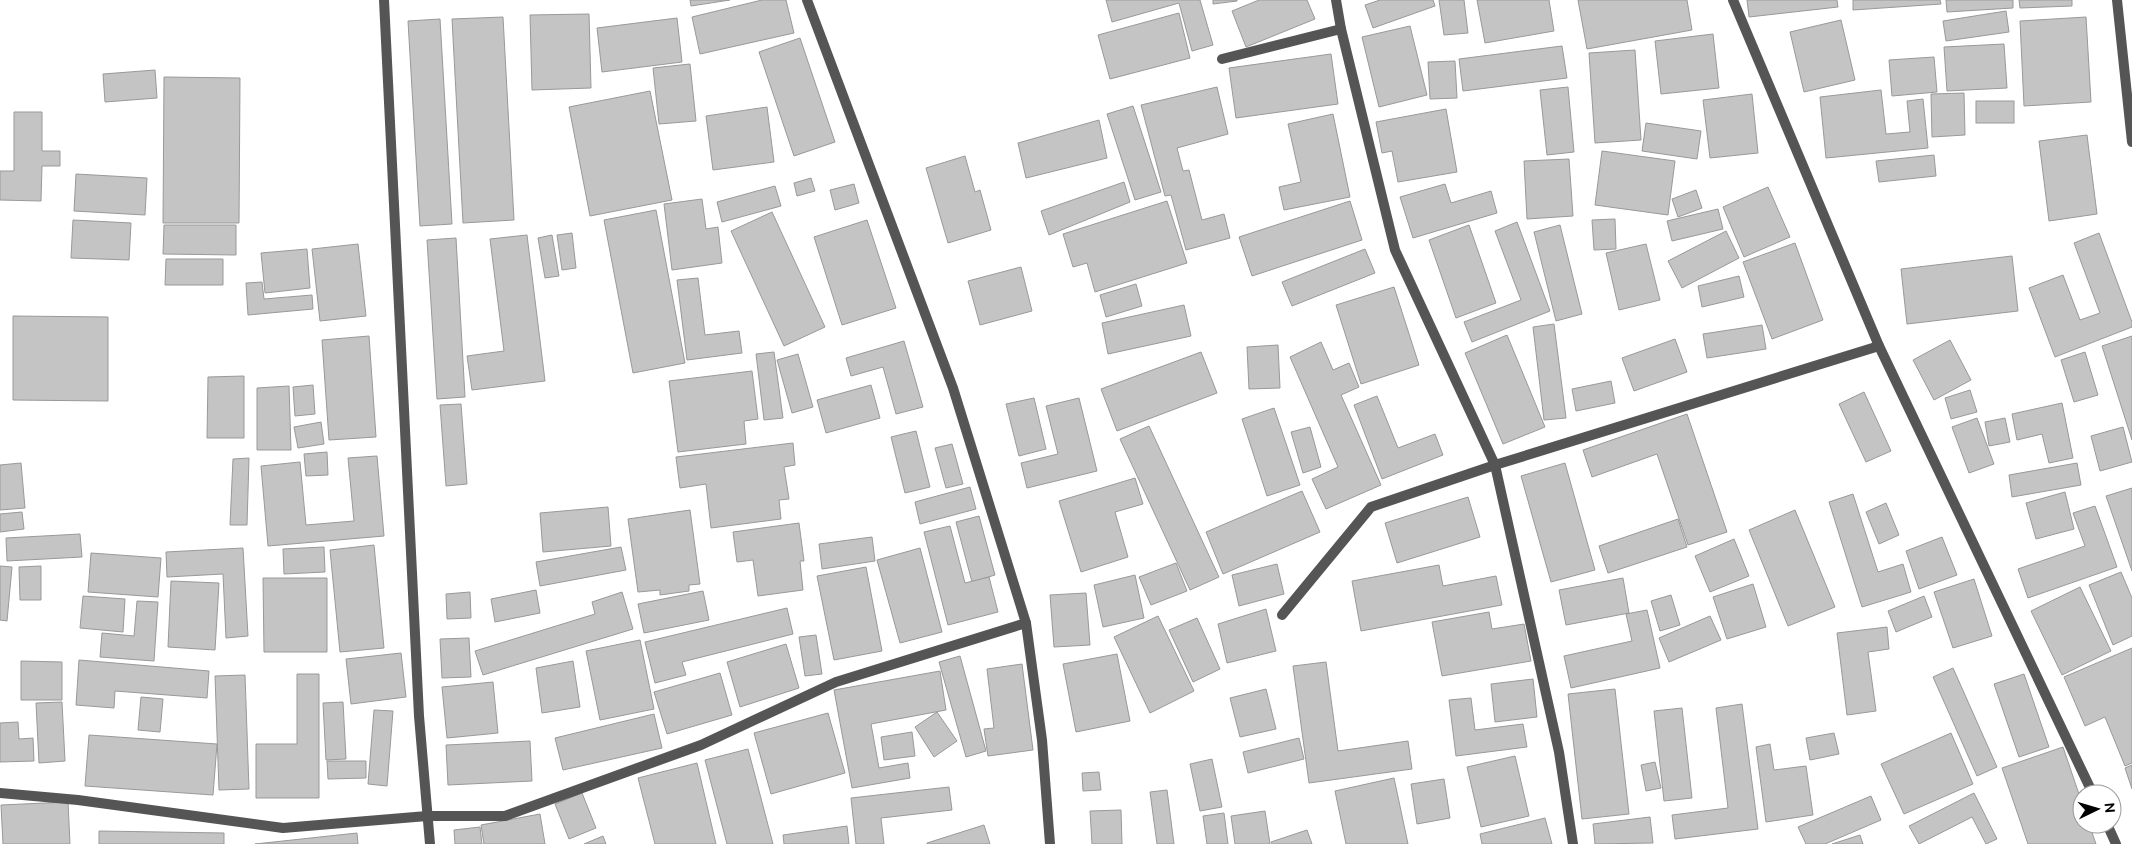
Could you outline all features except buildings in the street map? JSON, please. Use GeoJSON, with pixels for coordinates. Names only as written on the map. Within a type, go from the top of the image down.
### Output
{"type":"FeatureCollection","features":[{"type":"Feature","properties":{"kind":"street"},"geometry":{"type":"LineString","coordinates":[[384,0],[418,716],[430,844]]}},
{"type":"Feature","properties":{"kind":"street"},"geometry":{"type":"LineString","coordinates":[[807,0],[953,388],[1026,623],[1042,740],[1050,844]]}},
{"type":"Feature","properties":{"kind":"street"},"geometry":{"type":"LineString","coordinates":[[1336,0],[1341,29],[1395,250],[1495,465],[1559,752],[1573,844]]}},
{"type":"Feature","properties":{"kind":"street"},"geometry":{"type":"LineString","coordinates":[[1733,0],[1879,346],[2087,784]]}},
{"type":"Feature","properties":{"kind":"street"},"geometry":{"type":"LineString","coordinates":[[2117,0],[2132,142]]}},
{"type":"Feature","properties":{"kind":"street"},"geometry":{"type":"LineString","coordinates":[[1222,59],[1341,29]]}},
{"type":"Feature","properties":{"kind":"street"},"geometry":{"type":"LineString","coordinates":[[1282,615],[1370,507],[1495,465],[1879,346]]}},
{"type":"Feature","properties":{"kind":"street"},"geometry":{"type":"LineString","coordinates":[[0,793],[78,800],[283,828],[427,816],[505,816],[701,745],[836,682],[1026,623]]}}]}
